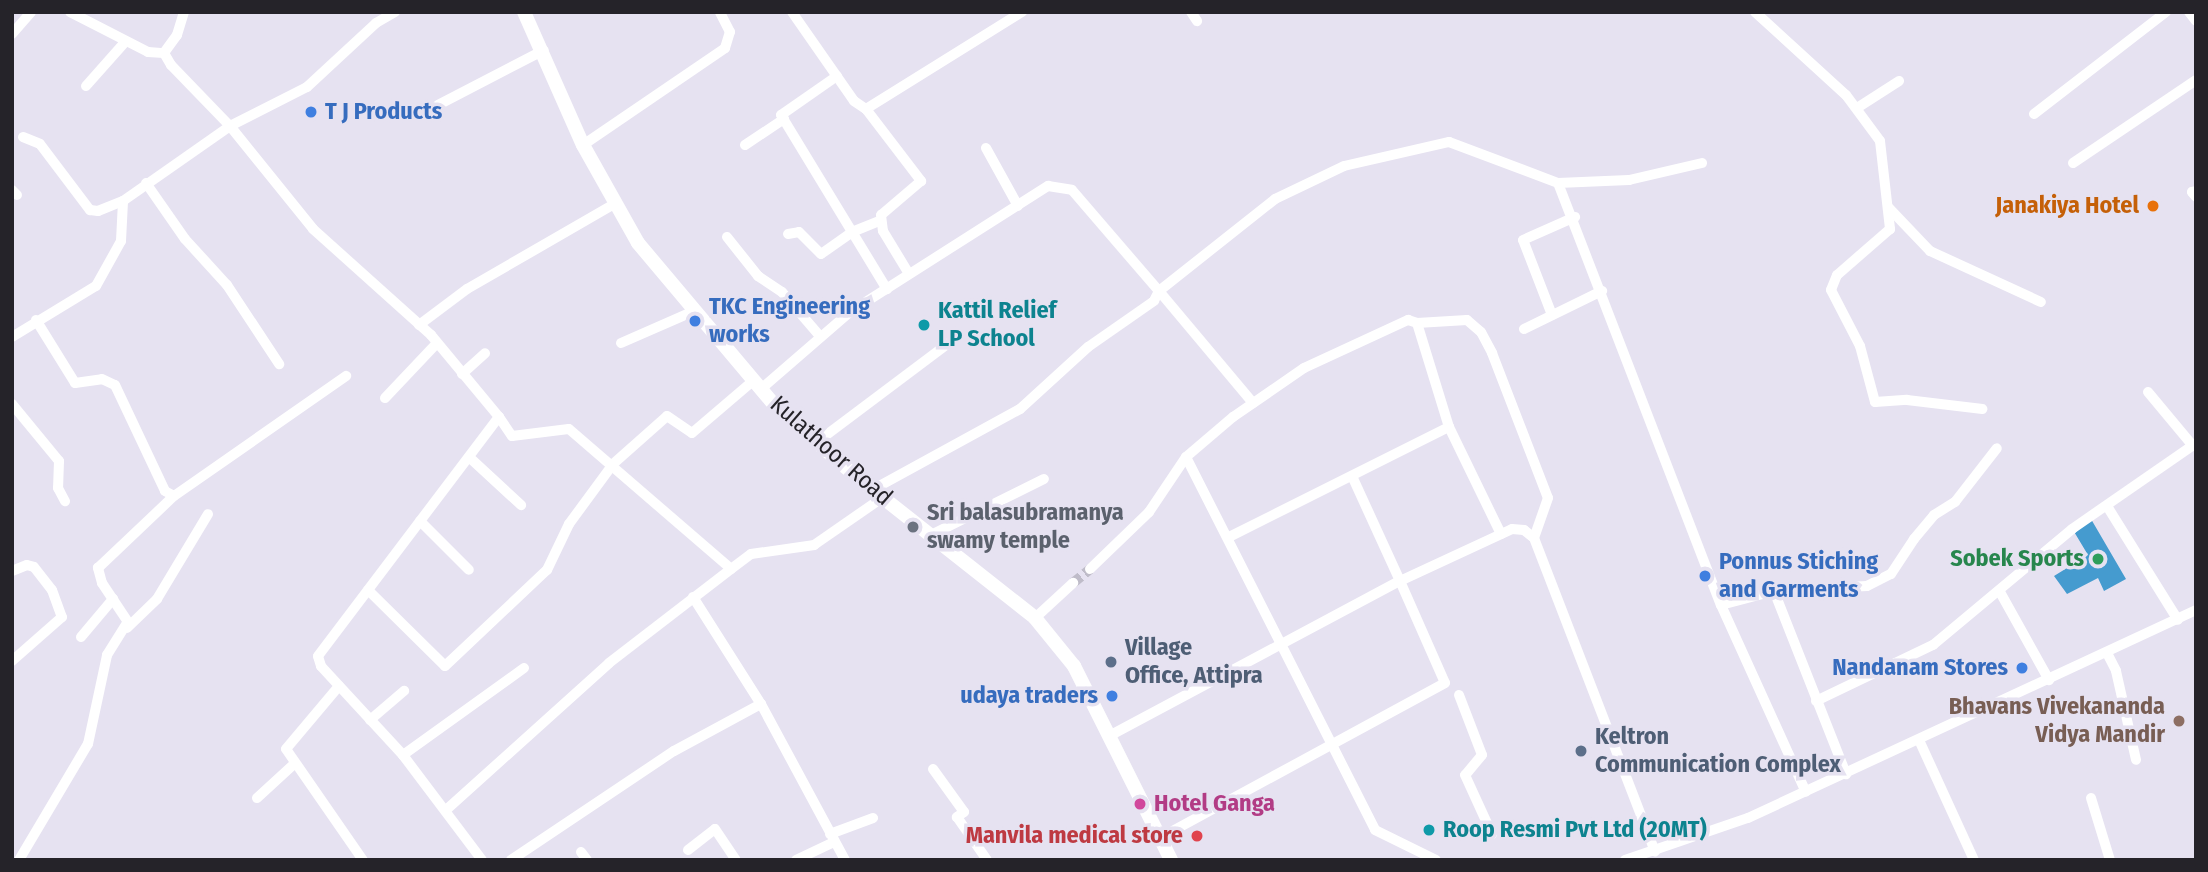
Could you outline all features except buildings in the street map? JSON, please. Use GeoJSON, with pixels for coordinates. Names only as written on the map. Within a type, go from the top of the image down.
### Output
{"type":"FeatureCollection","features":[{"type":"Feature","properties":{"kind":"main road","name":"Kulathoor Road"},"geometry":{"type":"LineString","coordinates":[[524,12],[544,50],[583,145],[638,243],[692,312],[757,385],[817,442],[877,494],[1035,618],[1074,666],[1111,735],[1158,839],[1171,860]]}},
{"type":"Feature","properties":{"kind":"street"},"geometry":{"type":"LineString","coordinates":[[12,34],[31,12]]}},
{"type":"Feature","properties":{"kind":"street"},"geometry":{"type":"LineString","coordinates":[[70,12],[148,52],[164,53],[230,126],[313,229],[419,325],[499,417],[512,436],[569,429],[613,464],[732,569]]}},
{"type":"Feature","properties":{"kind":"street"},"geometry":{"type":"LineString","coordinates":[[164,53],[177,35],[184,12]]}},
{"type":"Feature","properties":{"kind":"street"},"geometry":{"type":"LineString","coordinates":[[369,12],[376,23]]}},
{"type":"Feature","properties":{"kind":"street"},"geometry":{"type":"LineString","coordinates":[[23,137],[40,144],[90,210],[97,211],[123,201],[230,126],[307,87],[376,23],[396,12]]}},
{"type":"Feature","properties":{"kind":"street"},"geometry":{"type":"LineString","coordinates":[[583,145],[724,48],[730,32],[720,12]]}},
{"type":"Feature","properties":{"kind":"street"},"geometry":{"type":"LineString","coordinates":[[792,12],[854,101],[866,108],[921,181],[881,215],[883,231],[909,274]]}},
{"type":"Feature","properties":{"kind":"street"},"geometry":{"type":"LineString","coordinates":[[866,108],[1022,12]]}},
{"type":"Feature","properties":{"kind":"street"},"geometry":{"type":"LineString","coordinates":[[1755,12],[1857,108],[1880,141],[1890,229],[1837,275],[1831,290],[1860,346],[1875,402],[1907,400],[1982,410]]}},
{"type":"Feature","properties":{"kind":"street"},"geometry":{"type":"LineString","coordinates":[[2034,114],[2166,12]]}},
{"type":"Feature","properties":{"kind":"street"},"geometry":{"type":"LineString","coordinates":[[2189,12],[2196,21]]}},
{"type":"Feature","properties":{"kind":"street"},"geometry":{"type":"LineString","coordinates":[[86,86],[126,41]]}},
{"type":"Feature","properties":{"kind":"street"},"geometry":{"type":"LineString","coordinates":[[438,105],[544,50]]}},
{"type":"Feature","properties":{"kind":"street"},"geometry":{"type":"LineString","coordinates":[[836,76],[781,115],[887,289]]}},
{"type":"Feature","properties":{"kind":"street"},"geometry":{"type":"LineString","coordinates":[[2073,163],[2196,80]]}},
{"type":"Feature","properties":{"kind":"street"},"geometry":{"type":"LineString","coordinates":[[1857,108],[1899,81]]}},
{"type":"Feature","properties":{"kind":"street"},"geometry":{"type":"LineString","coordinates":[[745,145],[784,119]]}},
{"type":"Feature","properties":{"kind":"street"},"geometry":{"type":"LineString","coordinates":[[446,810],[609,663],[751,554],[814,545],[877,494],[1020,409],[1088,346],[1140,315],[1159,291],[1275,199],[1344,166],[1449,142],[1558,183],[1629,180],[1702,163]]}},
{"type":"Feature","properties":{"kind":"street"},"geometry":{"type":"LineString","coordinates":[[986,148],[1018,206]]}},
{"type":"Feature","properties":{"kind":"street"},"geometry":{"type":"LineString","coordinates":[[146,183],[185,239],[227,285],[279,364]]}},
{"type":"Feature","properties":{"kind":"street"},"geometry":{"type":"LineString","coordinates":[[1558,183],[1575,218],[1721,605],[1806,792]]}},
{"type":"Feature","properties":{"kind":"street"},"geometry":{"type":"LineString","coordinates":[[368,590],[445,666],[547,570],[569,524],[613,464],[667,416],[692,433],[819,335],[1048,186],[1072,190],[1253,403]]}},
{"type":"Feature","properties":{"kind":"street"},"geometry":{"type":"LineString","coordinates":[[2196,191],[2192,192],[2196,197]]}},
{"type":"Feature","properties":{"kind":"street"},"geometry":{"type":"LineString","coordinates":[[12,337],[96,286],[121,241],[123,201]]}},
{"type":"Feature","properties":{"kind":"street"},"geometry":{"type":"LineString","coordinates":[[419,325],[467,289],[614,204]]}},
{"type":"Feature","properties":{"kind":"street"},"geometry":{"type":"LineString","coordinates":[[1888,207],[1945,260],[2041,302]]}},
{"type":"Feature","properties":{"kind":"street"},"geometry":{"type":"LineString","coordinates":[[1552,315],[1522,240],[1575,218]]}},
{"type":"Feature","properties":{"kind":"street"},"geometry":{"type":"LineString","coordinates":[[788,234],[799,232],[821,254],[852,232],[881,220]]}},
{"type":"Feature","properties":{"kind":"street"},"geometry":{"type":"LineString","coordinates":[[727,237],[758,276],[782,292],[819,335]]}},
{"type":"Feature","properties":{"kind":"street"},"geometry":{"type":"LineString","coordinates":[[1524,329],[1602,290]]}},
{"type":"Feature","properties":{"kind":"street"},"geometry":{"type":"LineString","coordinates":[[621,343],[692,312]]}},
{"type":"Feature","properties":{"kind":"street"},"geometry":{"type":"LineString","coordinates":[[36,320],[75,383],[102,379],[115,384],[165,491],[174,496]]}},
{"type":"Feature","properties":{"kind":"street"},"geometry":{"type":"LineString","coordinates":[[1090,569],[1149,512],[1186,457],[1253,403],[1304,368],[1408,320],[1417,323],[1467,320],[1481,332],[1492,353],[1548,498],[1534,538]]}},
{"type":"Feature","properties":{"kind":"street"},"geometry":{"type":"LineString","coordinates":[[1417,323],[1449,427],[1501,534]]}},
{"type":"Feature","properties":{"kind":"street"},"geometry":{"type":"LineString","coordinates":[[817,442],[954,339]]}},
{"type":"Feature","properties":{"kind":"street"},"geometry":{"type":"LineString","coordinates":[[385,398],[436,344]]}},
{"type":"Feature","properties":{"kind":"street"},"geometry":{"type":"LineString","coordinates":[[462,374],[485,353]]}},
{"type":"Feature","properties":{"kind":"street"},"geometry":{"type":"LineString","coordinates":[[126,628],[125,616],[98,576],[98,568],[174,496],[346,376]]}},
{"type":"Feature","properties":{"kind":"street"},"geometry":{"type":"LineString","coordinates":[[1816,701],[1933,645],[2000,592],[2072,529],[2194,444],[2148,392]]}},
{"type":"Feature","properties":{"kind":"street"},"geometry":{"type":"LineString","coordinates":[[12,404],[59,461],[58,488],[65,501]]}},
{"type":"Feature","properties":{"kind":"street"},"geometry":{"type":"LineString","coordinates":[[482,860],[403,755],[339,686],[318,656],[499,417]]}},
{"type":"Feature","properties":{"kind":"street"},"geometry":{"type":"LineString","coordinates":[[1229,537],[1449,427]]}},
{"type":"Feature","properties":{"kind":"street"},"geometry":{"type":"LineString","coordinates":[[1721,605],[1774,591],[1867,586],[1891,574],[1915,538],[1972,482],[1997,448]]}},
{"type":"Feature","properties":{"kind":"street"},"geometry":{"type":"LineString","coordinates":[[469,457],[521,505]]}},
{"type":"Feature","properties":{"kind":"street"},"geometry":{"type":"LineString","coordinates":[[1186,457],[1229,537],[1278,643],[1375,830],[1436,860]]}},
{"type":"Feature","properties":{"kind":"street"},"geometry":{"type":"LineString","coordinates":[[1158,839],[1445,683],[1352,476]]}},
{"type":"Feature","properties":{"kind":"street"},"geometry":{"type":"LineString","coordinates":[[930,535],[1044,479]]}},
{"type":"Feature","properties":{"kind":"street"},"geometry":{"type":"LineString","coordinates":[[2107,506],[2179,620]]}},
{"type":"Feature","properties":{"kind":"street"},"geometry":{"type":"LineString","coordinates":[[19,860],[88,744],[107,655],[126,628],[158,599],[208,514]]}},
{"type":"Feature","properties":{"kind":"street"},"geometry":{"type":"LineString","coordinates":[[420,521],[469,570]]}},
{"type":"Feature","properties":{"kind":"street"},"geometry":{"type":"LineString","coordinates":[[1111,735],[1278,643],[1400,581],[1501,534],[1524,530],[1534,538],[1655,850]]}},
{"type":"Feature","properties":{"kind":"street"},"geometry":{"type":"LineString","coordinates":[[12,571],[27,565],[34,567],[52,590],[62,617],[12,661]]}},
{"type":"Feature","properties":{"kind":"street"},"geometry":{"type":"LineString","coordinates":[[1035,618],[1073,583]]}},
{"type":"Feature","properties":{"kind":"street"},"geometry":{"type":"LineString","coordinates":[[1774,591],[1846,774]]}},
{"type":"Feature","properties":{"kind":"street"},"geometry":{"type":"LineString","coordinates":[[2000,592],[2049,680]]}},
{"type":"Feature","properties":{"kind":"street"},"geometry":{"type":"LineString","coordinates":[[693,597],[761,704],[845,860]]}},
{"type":"Feature","properties":{"kind":"street"},"geometry":{"type":"LineString","coordinates":[[81,637],[113,599]]}},
{"type":"Feature","properties":{"kind":"street"},"geometry":{"type":"LineString","coordinates":[[1625,860],[1644,857],[1655,850],[1717,831],[1846,774],[2196,610]]}},
{"type":"Feature","properties":{"kind":"street"},"geometry":{"type":"LineString","coordinates":[[2107,653],[2116,671],[2136,760]]}},
{"type":"Feature","properties":{"kind":"street"},"geometry":{"type":"LineString","coordinates":[[403,755],[524,668]]}},
{"type":"Feature","properties":{"kind":"street"},"geometry":{"type":"LineString","coordinates":[[339,686],[288,741],[286,749],[293,765],[363,860]]}},
{"type":"Feature","properties":{"kind":"street"},"geometry":{"type":"LineString","coordinates":[[370,719],[404,691]]}},
{"type":"Feature","properties":{"kind":"street"},"geometry":{"type":"LineString","coordinates":[[1459,695],[1482,755],[1465,775],[1492,834]]}},
{"type":"Feature","properties":{"kind":"street"},"geometry":{"type":"LineString","coordinates":[[511,860],[674,751],[761,704]]}},
{"type":"Feature","properties":{"kind":"street"},"geometry":{"type":"LineString","coordinates":[[1919,740],[1974,860]]}},
{"type":"Feature","properties":{"kind":"street"},"geometry":{"type":"LineString","coordinates":[[257,798],[293,765]]}},
{"type":"Feature","properties":{"kind":"street"},"geometry":{"type":"LineString","coordinates":[[933,769],[964,812],[957,817],[987,860]]}},
{"type":"Feature","properties":{"kind":"street"},"geometry":{"type":"LineString","coordinates":[[2091,798],[2110,860]]}},
{"type":"Feature","properties":{"kind":"street"},"geometry":{"type":"LineString","coordinates":[[796,860],[873,818]]}},
{"type":"Feature","properties":{"kind":"street"},"geometry":{"type":"LineString","coordinates":[[688,849],[715,829],[736,860]]}},
{"type":"Feature","properties":{"kind":"water","name":"Sobek Sports"},"geometry":{"type":"Polygon","coordinates":[[[2091,519],[2126,579],[2104,591],[2098,578],[2067,594],[2054,576],[2088,555],[2073,530],[2091,519]]]}},
{"type":"Feature","properties":{"kind":"tunnel"},"geometry":{"type":"LineString","coordinates":[[1073,583],[1090,569]]}},
{"type":"Feature","properties":{"kind":"place","name":"T J Products"},"geometry":{"type":"Point","coordinates":[311,112]}},
{"type":"Feature","properties":{"kind":"place","name":"Janakiya Hotel"},"geometry":{"type":"Point","coordinates":[2153,206]}},
{"type":"Feature","properties":{"kind":"place","name":"TKC Engineering works"},"geometry":{"type":"Point","coordinates":[695,321]}},
{"type":"Feature","properties":{"kind":"place","name":"Kattil Relief LP School"},"geometry":{"type":"Point","coordinates":[924,325]}},
{"type":"Feature","properties":{"kind":"place","name":"Sri balasubramanya swamy temple"},"geometry":{"type":"Point","coordinates":[913,527]}},
{"type":"Feature","properties":{"kind":"place","name":"Sobek Sports"},"geometry":{"type":"Point","coordinates":[2098,559]}},
{"type":"Feature","properties":{"kind":"place","name":"Ponnus Stiching and Garments"},"geometry":{"type":"Point","coordinates":[1705,576]}},
{"type":"Feature","properties":{"kind":"place","name":"Village Office, Attipra"},"geometry":{"type":"Point","coordinates":[1111,662]}},
{"type":"Feature","properties":{"kind":"place","name":"Nandanam Stores"},"geometry":{"type":"Point","coordinates":[2022,668]}},
{"type":"Feature","properties":{"kind":"place","name":"udaya traders"},"geometry":{"type":"Point","coordinates":[1112,696]}},
{"type":"Feature","properties":{"kind":"place","name":"Bhavans Vivekananda Vidya Mandir"},"geometry":{"type":"Point","coordinates":[2179,721]}},
{"type":"Feature","properties":{"kind":"place","name":"Keltron Communication Complex"},"geometry":{"type":"Point","coordinates":[1581,751]}},
{"type":"Feature","properties":{"kind":"place","name":"Hotel Ganga"},"geometry":{"type":"Point","coordinates":[1140,804]}},
{"type":"Feature","properties":{"kind":"place","name":"Roop Resmi Pvt Ltd (20MT)"},"geometry":{"type":"Point","coordinates":[1429,830]}},
{"type":"Feature","properties":{"kind":"place","name":"Manvila medical store"},"geometry":{"type":"Point","coordinates":[1197,836]}}]}
